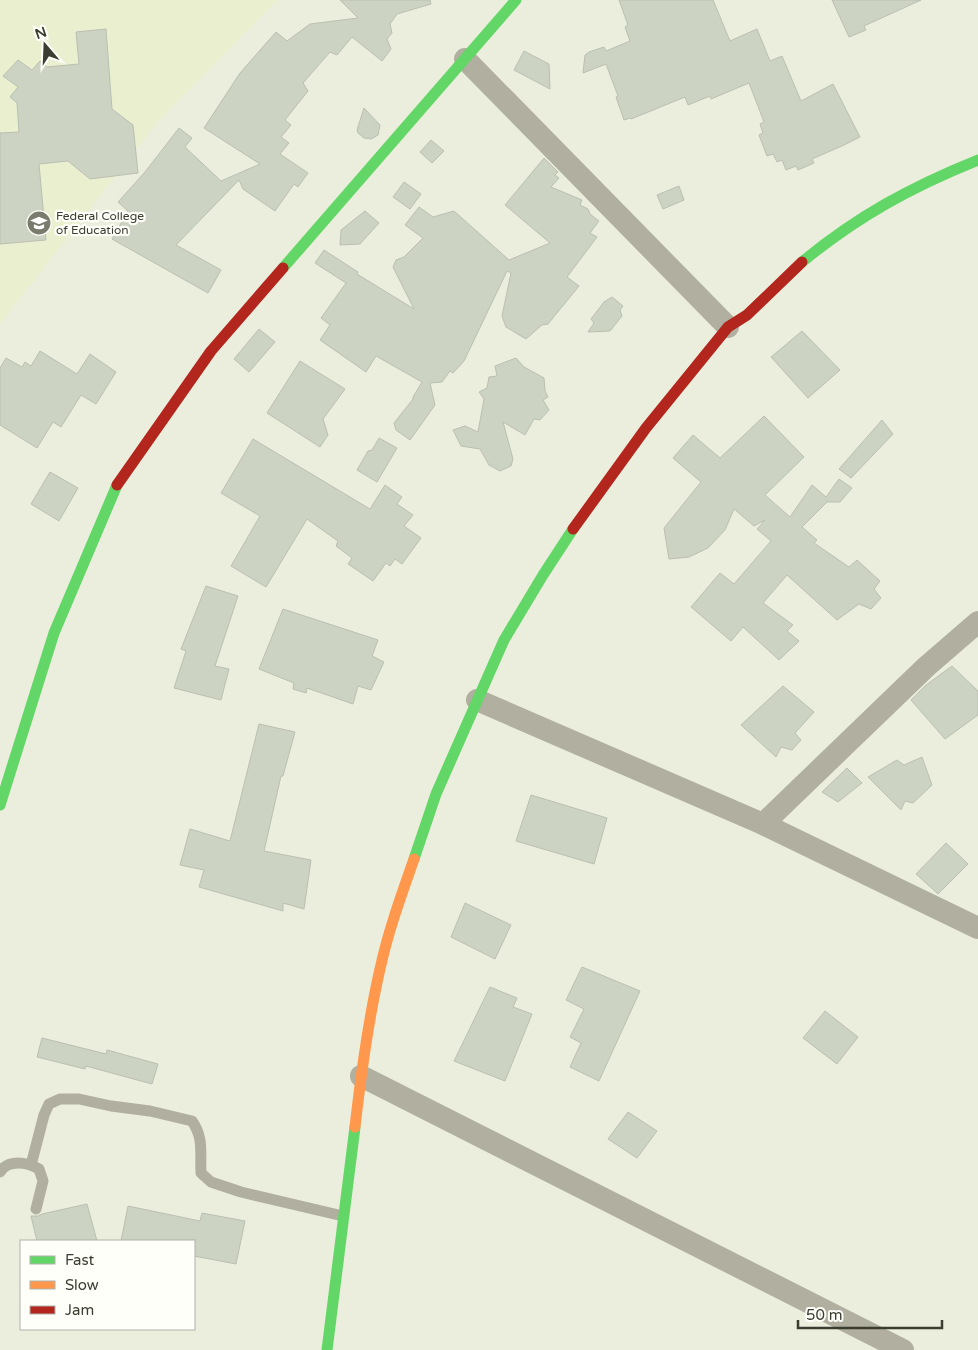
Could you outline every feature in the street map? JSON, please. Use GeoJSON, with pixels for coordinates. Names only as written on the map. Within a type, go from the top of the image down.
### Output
{"type":"FeatureCollection","features":[{"type":"Feature","properties":{"kind":"main road"},"geometry":{"type":"LineString","coordinates":[[0,805],[54,633],[118,484],[211,351],[516,0]]}},
{"type":"Feature","properties":{"kind":"main road"},"geometry":{"type":"LineString","coordinates":[[327,1350],[361,1076],[380,969],[394,917],[436,794],[504,640],[523,607],[590,504],[646,428],[728,327],[747,315],[789,273],[831,238],[876,208],[938,176],[978,160]]}},
{"type":"Feature","properties":{"kind":"street"},"geometry":{"type":"LineString","coordinates":[[465,59],[728,327]]}},
{"type":"Feature","properties":{"kind":"street"},"geometry":{"type":"LineString","coordinates":[[763,824],[926,667],[978,622]]}},
{"type":"Feature","properties":{"kind":"street"},"geometry":{"type":"LineString","coordinates":[[477,700],[763,824],[978,928]]}},
{"type":"Feature","properties":{"kind":"street"},"geometry":{"type":"LineString","coordinates":[[361,1076],[903,1350]]}},
{"type":"Feature","properties":{"kind":"lane"},"geometry":{"type":"LineString","coordinates":[[32,1165],[44,1114],[49,1104],[60,1099],[79,1100],[150,1111],[192,1121],[198,1131],[201,1144],[201,1173],[211,1182],[241,1192],[343,1216]]}},
{"type":"Feature","properties":{"kind":"lane"},"geometry":{"type":"LineString","coordinates":[[0,1172],[2,1168],[12,1163],[32,1165],[39,1169],[43,1181],[36,1209]]}},
{"type":"Feature","properties":{"kind":"shaded area","name":"Federal College of Education"},"geometry":{"type":"Polygon","coordinates":[[[0,0],[278,0],[158,122],[0,324],[0,0]]]}},
{"type":"Feature","properties":{"kind":"building"},"geometry":{"type":"Polygon","coordinates":[[[340,0],[430,0],[431,4],[397,14],[390,24],[392,33],[387,39],[391,49],[382,61],[352,37],[337,55],[330,52],[303,83],[308,91],[285,120],[291,125],[281,137],[289,143],[280,154],[308,173],[298,187],[294,184],[275,211],[243,189],[239,180],[176,245],[221,270],[208,293],[112,239],[128,211],[118,202],[145,172],[179,128],[192,138],[185,147],[221,181],[260,164],[204,128],[240,73],[276,32],[287,41],[310,24],[358,18],[340,0]]]}},
{"type":"Feature","properties":{"kind":"building"},"geometry":{"type":"Polygon","coordinates":[[[619,0],[713,0],[730,41],[757,29],[770,61],[782,56],[801,101],[833,84],[860,137],[812,159],[814,163],[798,170],[796,166],[786,170],[782,160],[777,162],[773,154],[767,156],[759,135],[763,133],[760,124],[764,122],[749,83],[711,99],[710,96],[688,105],[685,97],[631,119],[624,120],[616,97],[618,96],[606,64],[583,73],[585,55],[589,52],[604,47],[606,51],[630,41],[625,27],[628,25],[619,0]]]}},
{"type":"Feature","properties":{"kind":"building"},"geometry":{"type":"Polygon","coordinates":[[[832,0],[921,0],[864,26],[866,30],[849,37],[832,0]]]}},
{"type":"Feature","properties":{"kind":"building"},"geometry":{"type":"Polygon","coordinates":[[[106,29],[112,109],[133,125],[138,173],[90,179],[68,161],[39,164],[46,240],[0,244],[0,133],[19,132],[17,103],[10,97],[18,87],[3,76],[18,60],[32,70],[40,61],[47,67],[79,64],[76,32],[106,29]]]}},
{"type":"Feature","properties":{"kind":"building"},"geometry":{"type":"Polygon","coordinates":[[[524,51],[549,64],[550,89],[514,70],[524,51]]]}},
{"type":"Feature","properties":{"kind":"building"},"geometry":{"type":"Polygon","coordinates":[[[364,108],[380,125],[378,135],[371,139],[364,138],[357,130],[364,108]]]}},
{"type":"Feature","properties":{"kind":"building"},"geometry":{"type":"Polygon","coordinates":[[[431,140],[444,151],[432,163],[420,152],[431,140]]]}},
{"type":"Feature","properties":{"kind":"building"},"geometry":{"type":"Polygon","coordinates":[[[544,158],[558,172],[555,175],[559,178],[551,187],[582,200],[580,205],[588,209],[590,214],[599,221],[590,233],[597,237],[567,277],[579,286],[548,324],[542,325],[526,339],[506,327],[502,316],[511,273],[507,271],[464,361],[453,373],[450,371],[442,382],[430,383],[435,405],[410,440],[396,430],[394,423],[413,399],[422,382],[376,356],[366,372],[320,340],[330,325],[321,318],[346,283],[315,263],[324,250],[358,272],[357,274],[414,309],[393,267],[396,260],[404,257],[423,238],[405,225],[419,207],[433,217],[454,211],[509,260],[550,243],[505,205],[544,158]]]}},
{"type":"Feature","properties":{"kind":"building"},"geometry":{"type":"Polygon","coordinates":[[[404,182],[421,194],[410,209],[393,197],[404,182]]]}},
{"type":"Feature","properties":{"kind":"building"},"geometry":{"type":"Polygon","coordinates":[[[679,186],[684,200],[663,209],[657,195],[679,186]]]}},
{"type":"Feature","properties":{"kind":"building"},"geometry":{"type":"Polygon","coordinates":[[[365,211],[379,223],[360,244],[340,245],[341,230],[365,211]]]}},
{"type":"Feature","properties":{"kind":"building"},"geometry":{"type":"Polygon","coordinates":[[[612,297],[623,306],[620,310],[622,316],[610,331],[588,332],[594,323],[591,319],[604,302],[612,297]]]}},
{"type":"Feature","properties":{"kind":"building"},"geometry":{"type":"Polygon","coordinates":[[[259,329],[275,342],[249,372],[234,359],[259,329]]]}},
{"type":"Feature","properties":{"kind":"building"},"geometry":{"type":"Polygon","coordinates":[[[802,331],[840,370],[808,398],[771,357],[802,331]]]}},
{"type":"Feature","properties":{"kind":"building"},"geometry":{"type":"Polygon","coordinates":[[[40,351],[77,374],[90,354],[116,372],[96,404],[81,395],[61,427],[53,422],[37,448],[0,425],[0,368],[6,358],[22,367],[25,362],[31,366],[40,351]]]}},
{"type":"Feature","properties":{"kind":"building"},"geometry":{"type":"Polygon","coordinates":[[[516,358],[524,367],[544,378],[545,391],[548,397],[543,400],[549,410],[540,420],[534,419],[525,435],[503,422],[513,459],[511,466],[500,471],[489,465],[480,449],[461,446],[453,430],[465,426],[478,432],[484,399],[479,392],[487,388],[489,377],[497,376],[495,366],[516,358]]]}},
{"type":"Feature","properties":{"kind":"building"},"geometry":{"type":"Polygon","coordinates":[[[300,361],[345,389],[323,419],[328,435],[320,447],[267,413],[300,361]]]}},
{"type":"Feature","properties":{"kind":"building"},"geometry":{"type":"Polygon","coordinates":[[[764,416],[804,457],[765,495],[790,517],[812,485],[826,497],[839,479],[852,488],[840,502],[827,502],[802,527],[817,540],[814,543],[849,567],[857,560],[880,581],[874,589],[881,598],[871,609],[859,604],[837,620],[787,575],[763,603],[793,625],[787,631],[799,641],[779,660],[743,627],[731,641],[691,607],[720,573],[734,584],[771,541],[757,529],[765,520],[754,526],[734,509],[725,530],[708,548],[689,557],[669,559],[664,528],[701,482],[673,458],[693,435],[720,458],[764,416]]]}},
{"type":"Feature","properties":{"kind":"building"},"geometry":{"type":"Polygon","coordinates":[[[882,420],[893,434],[851,478],[839,469],[882,420]]]}},
{"type":"Feature","properties":{"kind":"building"},"geometry":{"type":"Polygon","coordinates":[[[379,438],[397,448],[377,482],[357,470],[368,451],[372,450],[379,438]]]}},
{"type":"Feature","properties":{"kind":"building"},"geometry":{"type":"Polygon","coordinates":[[[253,439],[370,509],[385,485],[402,497],[397,504],[413,515],[404,526],[421,538],[402,564],[395,559],[390,566],[386,563],[373,581],[348,564],[352,558],[336,546],[338,541],[307,519],[266,587],[231,566],[260,516],[221,493],[253,439]]]}},
{"type":"Feature","properties":{"kind":"building"},"geometry":{"type":"Polygon","coordinates":[[[50,472],[78,488],[59,521],[31,504],[50,472]]]}},
{"type":"Feature","properties":{"kind":"building"},"geometry":{"type":"Polygon","coordinates":[[[206,586],[238,596],[215,666],[229,669],[221,700],[174,688],[186,651],[181,649],[206,586]]]}},
{"type":"Feature","properties":{"kind":"building"},"geometry":{"type":"Polygon","coordinates":[[[283,609],[378,640],[372,656],[384,662],[371,690],[358,686],[353,704],[307,688],[306,693],[293,689],[294,683],[259,669],[283,609]]]}},
{"type":"Feature","properties":{"kind":"building"},"geometry":{"type":"Polygon","coordinates":[[[952,666],[978,691],[978,715],[945,739],[911,700],[926,685],[952,666]]]}},
{"type":"Feature","properties":{"kind":"building"},"geometry":{"type":"Polygon","coordinates":[[[783,686],[814,712],[795,733],[801,740],[792,750],[781,747],[776,757],[741,725],[783,686]]]}},
{"type":"Feature","properties":{"kind":"building"},"geometry":{"type":"Polygon","coordinates":[[[259,724],[295,732],[283,776],[281,776],[264,851],[311,860],[304,909],[283,903],[283,911],[199,887],[204,870],[180,865],[190,829],[230,841],[259,724]]]}},
{"type":"Feature","properties":{"kind":"building"},"geometry":{"type":"Polygon","coordinates":[[[922,757],[932,785],[913,803],[905,801],[901,810],[868,777],[897,760],[904,765],[922,757]]]}},
{"type":"Feature","properties":{"kind":"building"},"geometry":{"type":"Polygon","coordinates":[[[847,768],[862,783],[838,802],[822,792],[847,768]]]}},
{"type":"Feature","properties":{"kind":"building"},"geometry":{"type":"Polygon","coordinates":[[[531,795],[607,818],[594,864],[516,841],[531,795]]]}},
{"type":"Feature","properties":{"kind":"building"},"geometry":{"type":"Polygon","coordinates":[[[946,843],[968,864],[938,894],[916,874],[946,843]]]}},
{"type":"Feature","properties":{"kind":"building"},"geometry":{"type":"Polygon","coordinates":[[[465,903],[511,925],[495,959],[451,937],[465,903]]]}},
{"type":"Feature","properties":{"kind":"building"},"geometry":{"type":"Polygon","coordinates":[[[582,967],[640,991],[599,1081],[570,1067],[581,1043],[570,1037],[584,1009],[566,1000],[582,967]]]}},
{"type":"Feature","properties":{"kind":"building"},"geometry":{"type":"Polygon","coordinates":[[[490,987],[517,998],[513,1007],[532,1014],[505,1081],[454,1061],[490,987]]]}},
{"type":"Feature","properties":{"kind":"building"},"geometry":{"type":"Polygon","coordinates":[[[825,1011],[858,1037],[837,1064],[803,1038],[825,1011]]]}},
{"type":"Feature","properties":{"kind":"building"},"geometry":{"type":"Polygon","coordinates":[[[42,1038],[106,1054],[107,1050],[158,1064],[152,1084],[86,1066],[85,1069],[37,1057],[42,1038]]]}},
{"type":"Feature","properties":{"kind":"building"},"geometry":{"type":"Polygon","coordinates":[[[628,1112],[657,1131],[637,1158],[608,1139],[628,1112]]]}},
{"type":"Feature","properties":{"kind":"building"},"geometry":{"type":"Polygon","coordinates":[[[87,1204],[97,1240],[37,1240],[31,1216],[87,1204]]]}},
{"type":"Feature","properties":{"kind":"building"},"geometry":{"type":"Polygon","coordinates":[[[128,1206],[200,1221],[202,1213],[245,1221],[236,1264],[195,1256],[195,1240],[121,1240],[128,1206]]]}},
{"type":"Feature","properties":{"kind":"traffic: fast"},"geometry":{"type":"LineString","coordinates":[[283,268],[516,0]]}},
{"type":"Feature","properties":{"kind":"traffic: fast"},"geometry":{"type":"LineString","coordinates":[[802,262],[844,230],[886,204],[930,181],[978,160]]}},
{"type":"Feature","properties":{"kind":"traffic: fast"},"geometry":{"type":"LineString","coordinates":[[0,805],[54,633],[117,485]]}},
{"type":"Feature","properties":{"kind":"traffic: fast"},"geometry":{"type":"LineString","coordinates":[[414,859],[436,794],[504,640],[573,529]]}},
{"type":"Feature","properties":{"kind":"traffic: fast"},"geometry":{"type":"LineString","coordinates":[[327,1350],[355,1127]]}},
{"type":"Feature","properties":{"kind":"traffic: slow"},"geometry":{"type":"LineString","coordinates":[[355,1127],[365,1048],[383,955],[414,859]]}},
{"type":"Feature","properties":{"kind":"traffic: jam"},"geometry":{"type":"LineString","coordinates":[[573,529],[646,428],[728,327],[747,315],[802,262]]}},
{"type":"Feature","properties":{"kind":"traffic: jam"},"geometry":{"type":"LineString","coordinates":[[117,485],[211,351],[283,268]]}},
{"type":"Feature","properties":{"kind":"place","name":"Federal College of Education"},"geometry":{"type":"Point","coordinates":[39,223]}}]}
